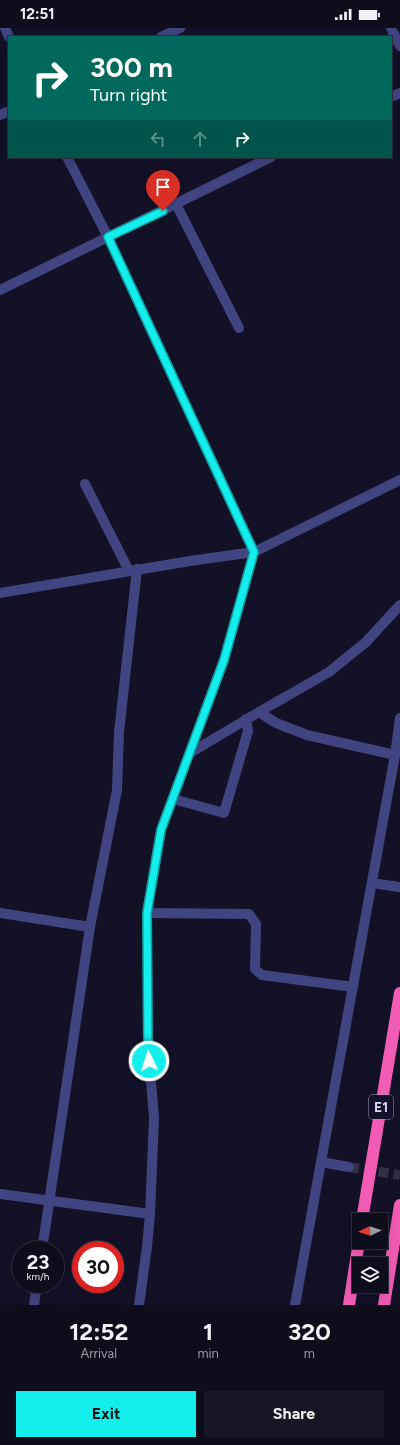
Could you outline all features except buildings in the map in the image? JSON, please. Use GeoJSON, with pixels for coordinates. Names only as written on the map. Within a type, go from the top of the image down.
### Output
{"type":"FeatureCollection","features":[{"type":"Feature","properties":{"kind":"highway","name":"E1"},"geometry":{"type":"LineString","coordinates":[[363,1213],[400,993]]}},
{"type":"Feature","properties":{"kind":"highway"},"geometry":{"type":"LineString","coordinates":[[384,1305],[400,1205]]}},
{"type":"Feature","properties":{"kind":"highway"},"geometry":{"type":"LineString","coordinates":[[348,1305],[358,1249]]}},
{"type":"Feature","properties":{"kind":"street"},"geometry":{"type":"LineString","coordinates":[[163,36],[180,28]]}},
{"type":"Feature","properties":{"kind":"street"},"geometry":{"type":"LineString","coordinates":[[391,28],[400,46]]}},
{"type":"Feature","properties":{"kind":"street"},"geometry":{"type":"LineString","coordinates":[[68,158],[108,237],[254,552],[224,660],[161,830],[147,913],[148,1046],[154,1118],[150,1214],[139,1305]]}},
{"type":"Feature","properties":{"kind":"street"},"geometry":{"type":"LineString","coordinates":[[0,290],[269,158]]}},
{"type":"Feature","properties":{"kind":"street"},"geometry":{"type":"LineString","coordinates":[[176,204],[239,328]]}},
{"type":"Feature","properties":{"kind":"street"},"geometry":{"type":"LineString","coordinates":[[0,593],[133,570],[254,552],[400,480]]}},
{"type":"Feature","properties":{"kind":"street"},"geometry":{"type":"LineString","coordinates":[[43,1241],[90,927],[117,790],[119,732],[133,570],[86,484]]}},
{"type":"Feature","properties":{"kind":"street"},"geometry":{"type":"LineString","coordinates":[[190,753],[329,672],[366,642],[400,605]]}},
{"type":"Feature","properties":{"kind":"street"},"geometry":{"type":"LineString","coordinates":[[259,712],[276,723],[306,735],[395,755]]}},
{"type":"Feature","properties":{"kind":"street"},"geometry":{"type":"LineString","coordinates":[[295,1305],[395,755],[400,718]]}},
{"type":"Feature","properties":{"kind":"street"},"geometry":{"type":"LineString","coordinates":[[173,799],[224,813],[248,731],[246,719]]}},
{"type":"Feature","properties":{"kind":"street"},"geometry":{"type":"LineString","coordinates":[[372,883],[399,888]]}},
{"type":"Feature","properties":{"kind":"street"},"geometry":{"type":"LineString","coordinates":[[0,913],[90,927]]}},
{"type":"Feature","properties":{"kind":"street"},"geometry":{"type":"LineString","coordinates":[[147,913],[249,914],[256,924],[255,969],[262,975],[353,987]]}},
{"type":"Feature","properties":{"kind":"street"},"geometry":{"type":"LineString","coordinates":[[321,1162],[349,1167]]}},
{"type":"Feature","properties":{"kind":"street"},"geometry":{"type":"LineString","coordinates":[[0,1194],[150,1214]]}},
{"type":"Feature","properties":{"kind":"street"},"geometry":{"type":"LineString","coordinates":[[34,1305],[36,1293]]}},
{"type":"Feature","properties":{"kind":"tunnel"},"geometry":{"type":"LineString","coordinates":[[349,1167],[400,1175]]}},
{"type":"Feature","properties":{"kind":"route"},"geometry":{"type":"LineString","coordinates":[[149,1061],[147,913],[161,830],[224,660],[254,552],[108,237],[163,211]]}}]}
